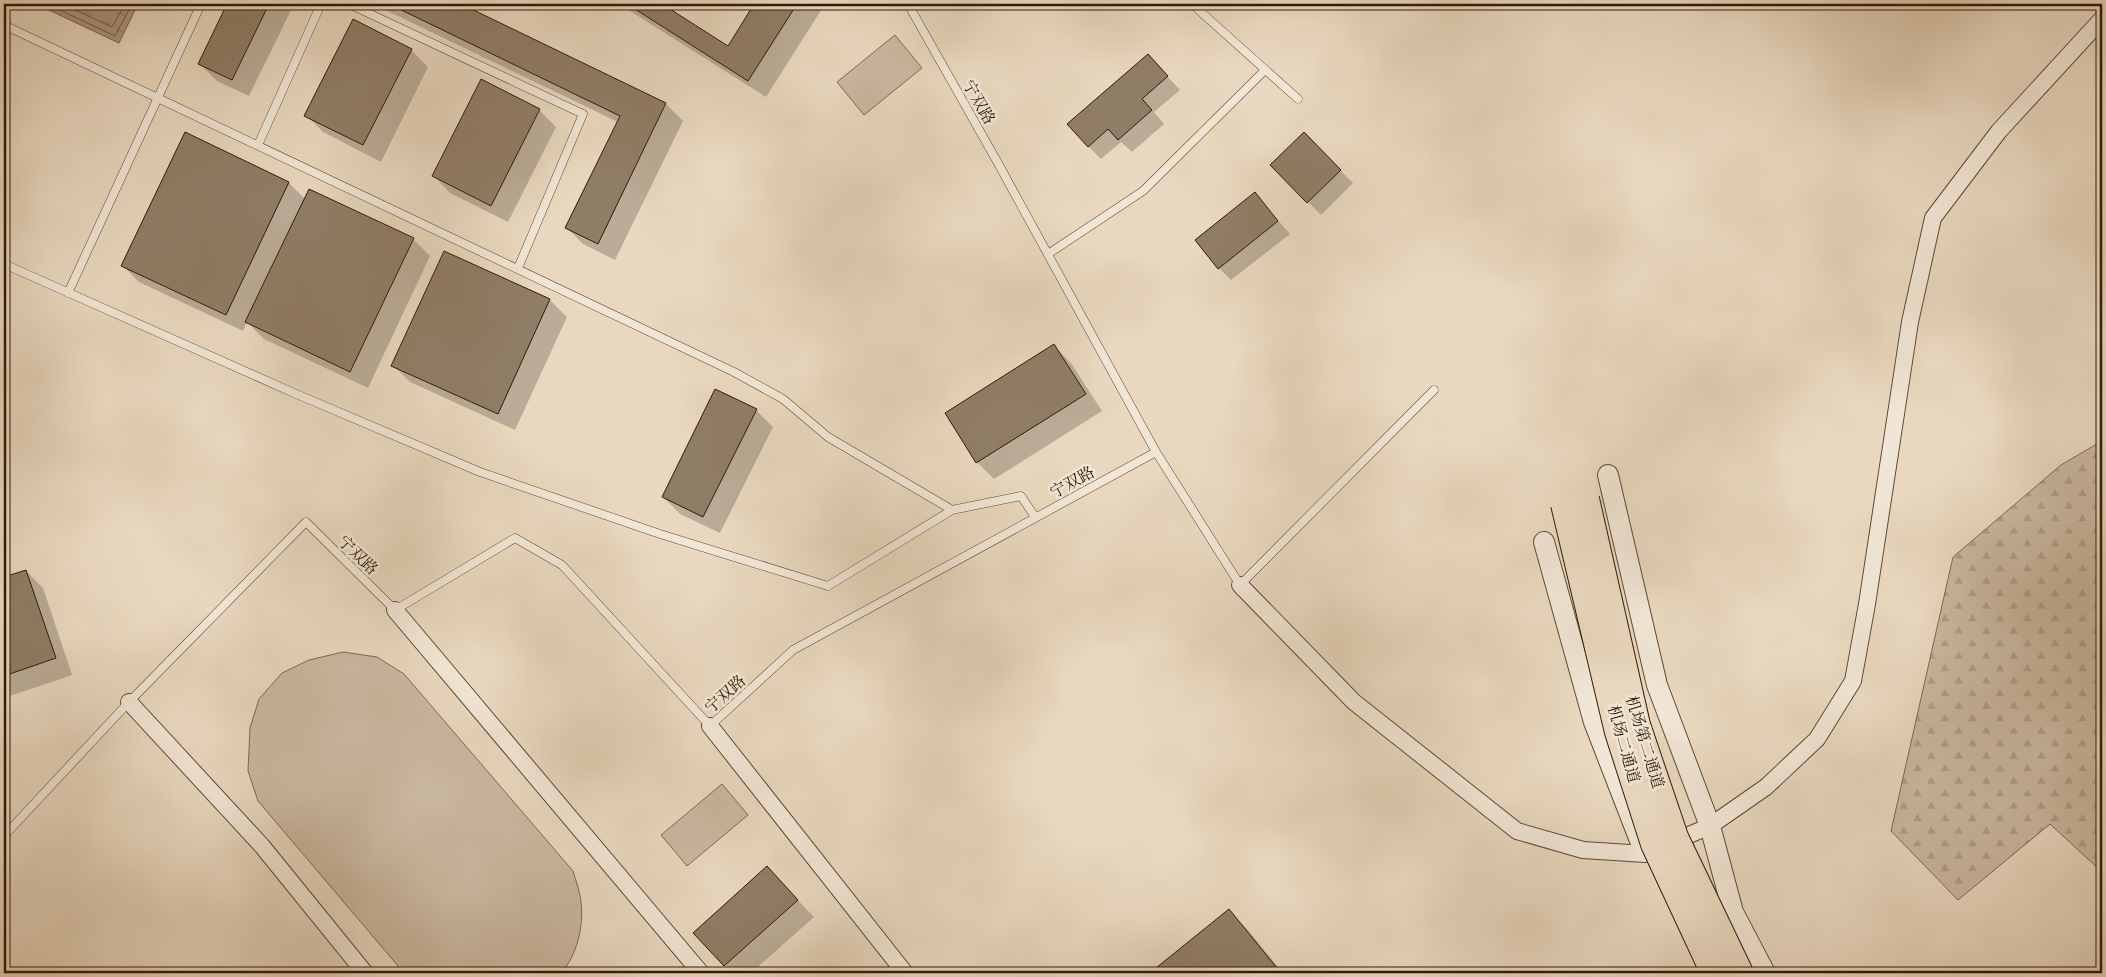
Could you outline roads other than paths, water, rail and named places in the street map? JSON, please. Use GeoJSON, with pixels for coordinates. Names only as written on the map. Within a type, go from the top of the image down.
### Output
{"type":"FeatureCollection","features":[{"type":"Feature","properties":{"kind":"highway","name":"机场二通道"},"geometry":{"type":"LineString","coordinates":[[1575,502],[1618,732],[1654,844],[1714,973]]}},
{"type":"Feature","properties":{"kind":"highway","name":"机场第二通道"},"geometry":{"type":"LineString","coordinates":[[1575,502],[1637,725],[1675,837],[1740,973]]}},
{"type":"Feature","properties":{"kind":"street"},"geometry":{"type":"LineString","coordinates":[[1240,585],[1354,702],[1517,831],[1583,850],[1645,854],[1710,826],[1766,787],[1816,739],[1853,681],[1867,604],[1910,322],[1932,218],[1999,132],[2102,19]]}},
{"type":"Feature","properties":{"kind":"street"},"geometry":{"type":"LineString","coordinates":[[1608,475],[1657,685],[1710,826],[1733,912],[1765,973]]}},
{"type":"Feature","properties":{"kind":"street"},"geometry":{"type":"LineString","coordinates":[[1544,542],[1594,722],[1645,854],[1686,940],[1705,973]]}},
{"type":"Feature","properties":{"kind":"street"},"geometry":{"type":"LineString","coordinates":[[395,610],[701,973]]}},
{"type":"Feature","properties":{"kind":"street"},"geometry":{"type":"LineString","coordinates":[[129,702],[262,846],[365,973]]}},
{"type":"Feature","properties":{"kind":"street"},"geometry":{"type":"LineString","coordinates":[[710,726],[905,973]]}},
{"type":"Feature","properties":{"kind":"lane"},"geometry":{"type":"LineString","coordinates":[[68,293],[200,4]]}},
{"type":"Feature","properties":{"kind":"lane"},"geometry":{"type":"LineString","coordinates":[[258,145],[321,4]]}},
{"type":"Feature","properties":{"kind":"lane"},"geometry":{"type":"LineString","coordinates":[[349,4],[583,114],[518,268]]}},
{"type":"Feature","properties":{"kind":"lane","name":"宁双路"},"geometry":{"type":"LineString","coordinates":[[4,836],[129,702],[306,522],[395,610],[515,538],[562,565],[710,726],[793,650],[1156,452],[908,4]]}},
{"type":"Feature","properties":{"kind":"lane"},"geometry":{"type":"LineString","coordinates":[[1192,4],[1298,99]]}},
{"type":"Feature","properties":{"kind":"lane"},"geometry":{"type":"LineString","coordinates":[[4,24],[734,372],[783,399],[828,437],[952,510]]}},
{"type":"Feature","properties":{"kind":"lane"},"geometry":{"type":"LineString","coordinates":[[1048,254],[1143,192],[1265,70]]}},
{"type":"Feature","properties":{"kind":"lane"},"geometry":{"type":"LineString","coordinates":[[4,264],[294,393],[480,472],[660,534],[828,586],[952,510],[1021,496],[1035,518]]}},
{"type":"Feature","properties":{"kind":"lane"},"geometry":{"type":"LineString","coordinates":[[1156,452],[1240,585],[1434,390]]}},
{"type":"Feature","properties":{"kind":"water"},"geometry":{"type":"Polygon","coordinates":[[[36,4],[138,4],[119,43],[36,4]]]}}]}
